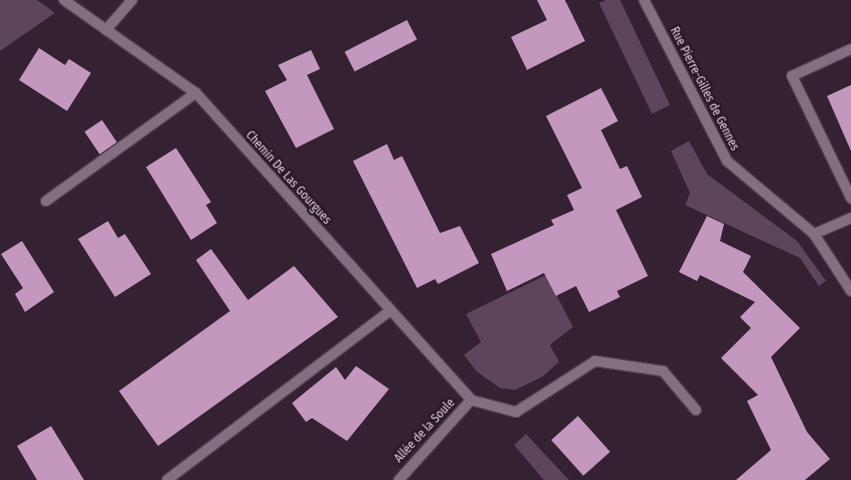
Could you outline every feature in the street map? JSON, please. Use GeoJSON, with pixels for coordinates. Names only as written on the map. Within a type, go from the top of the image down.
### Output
{"type":"FeatureCollection","features":[{"type":"Feature","properties":{"kind":"street","name":"Chemin De Las Gourgues"},"geometry":{"type":"LineString","coordinates":[[64,0],[196,93],[471,400]]}},
{"type":"Feature","properties":{"kind":"street"},"geometry":{"type":"LineString","coordinates":[[106,30],[132,0]]}},
{"type":"Feature","properties":{"kind":"street","name":"Rue Pierre-Gilles de Gennes"},"geometry":{"type":"LineString","coordinates":[[644,0],[727,161],[814,234],[851,291]]}},
{"type":"Feature","properties":{"kind":"street"},"geometry":{"type":"LineString","coordinates":[[851,49],[792,76],[851,198]]}},
{"type":"Feature","properties":{"kind":"street"},"geometry":{"type":"LineString","coordinates":[[46,201],[196,93]]}},
{"type":"Feature","properties":{"kind":"street"},"geometry":{"type":"LineString","coordinates":[[814,234],[851,218]]}},
{"type":"Feature","properties":{"kind":"street"},"geometry":{"type":"LineString","coordinates":[[167,480],[390,310]]}},
{"type":"Feature","properties":{"kind":"street"},"geometry":{"type":"LineString","coordinates":[[471,400],[516,412],[595,361],[663,371],[696,410]]}},
{"type":"Feature","properties":{"kind":"street","name":"Allée de la Soule"},"geometry":{"type":"LineString","coordinates":[[399,480],[471,400]]}},
{"type":"Feature","properties":{"kind":"shaded area"},"geometry":{"type":"Polygon","coordinates":[[[0,0],[37,0],[55,13],[0,51],[0,0]]]}},
{"type":"Feature","properties":{"kind":"shaded area"},"geometry":{"type":"Polygon","coordinates":[[[606,0],[620,0],[670,105],[652,114],[599,3],[606,0]]]}},
{"type":"Feature","properties":{"kind":"shaded area"},"geometry":{"type":"Polygon","coordinates":[[[689,141],[707,174],[797,241],[826,281],[819,286],[800,258],[685,205],[690,193],[671,151],[689,141]]]}},
{"type":"Feature","properties":{"kind":"shaded area"},"geometry":{"type":"Polygon","coordinates":[[[546,275],[573,327],[550,345],[559,362],[542,377],[515,390],[500,388],[477,372],[464,355],[481,342],[466,314],[546,275]]]}},
{"type":"Feature","properties":{"kind":"shaded area"},"geometry":{"type":"Polygon","coordinates":[[[526,434],[569,480],[544,480],[514,445],[526,434]]]}},
{"type":"Feature","properties":{"kind":"building"},"geometry":{"type":"Polygon","coordinates":[[[537,0],[565,0],[585,41],[527,70],[511,37],[547,20],[537,0]]]}},
{"type":"Feature","properties":{"kind":"building"},"geometry":{"type":"Polygon","coordinates":[[[407,20],[417,40],[355,71],[345,52],[407,20]]]}},
{"type":"Feature","properties":{"kind":"building"},"geometry":{"type":"Polygon","coordinates":[[[39,48],[65,65],[69,59],[91,73],[67,111],[19,80],[39,48]]]}},
{"type":"Feature","properties":{"kind":"building"},"geometry":{"type":"Polygon","coordinates":[[[311,50],[320,69],[307,75],[334,129],[296,148],[265,91],[287,80],[278,65],[311,50]]]}},
{"type":"Feature","properties":{"kind":"building"},"geometry":{"type":"Polygon","coordinates":[[[851,85],[851,151],[827,96],[851,85]]]}},
{"type":"Feature","properties":{"kind":"building"},"geometry":{"type":"Polygon","coordinates":[[[601,88],[618,121],[601,130],[620,169],[627,166],[642,197],[616,210],[648,276],[617,291],[620,297],[589,312],[576,286],[556,296],[544,273],[507,291],[491,254],[554,225],[551,220],[574,210],[567,195],[582,188],[546,116],[601,88]]]}},
{"type":"Feature","properties":{"kind":"building"},"geometry":{"type":"Polygon","coordinates":[[[102,120],[117,142],[100,154],[85,132],[102,120]]]}},
{"type":"Feature","properties":{"kind":"building"},"geometry":{"type":"Polygon","coordinates":[[[387,144],[394,160],[402,156],[440,233],[460,226],[479,263],[438,284],[435,279],[417,288],[353,161],[387,144]]]}},
{"type":"Feature","properties":{"kind":"building"},"geometry":{"type":"Polygon","coordinates":[[[176,148],[211,202],[206,205],[217,223],[191,240],[146,167],[176,148]]]}},
{"type":"Feature","properties":{"kind":"building"},"geometry":{"type":"Polygon","coordinates":[[[707,216],[724,224],[720,241],[751,256],[743,272],[800,328],[771,357],[807,432],[830,459],[805,480],[736,480],[771,450],[747,401],[758,395],[721,358],[751,328],[740,317],[755,302],[700,275],[697,281],[679,272],[707,216]]]}},
{"type":"Feature","properties":{"kind":"building"},"geometry":{"type":"Polygon","coordinates":[[[108,221],[118,238],[125,234],[151,274],[115,297],[78,239],[108,221]]]}},
{"type":"Feature","properties":{"kind":"building"},"geometry":{"type":"Polygon","coordinates":[[[22,241],[54,292],[25,312],[15,294],[23,288],[1,254],[22,241]]]}},
{"type":"Feature","properties":{"kind":"building"},"geometry":{"type":"Polygon","coordinates":[[[211,249],[248,300],[294,266],[338,317],[158,446],[119,391],[230,311],[196,260],[211,249]]]}},
{"type":"Feature","properties":{"kind":"building"},"geometry":{"type":"Polygon","coordinates":[[[356,366],[389,389],[347,441],[312,418],[306,422],[292,403],[336,367],[345,380],[356,366]]]}},
{"type":"Feature","properties":{"kind":"building"},"geometry":{"type":"Polygon","coordinates":[[[578,416],[610,452],[583,476],[551,440],[578,416]]]}},
{"type":"Feature","properties":{"kind":"building"},"geometry":{"type":"Polygon","coordinates":[[[51,426],[84,480],[37,480],[17,446],[51,426]]]}}]}
